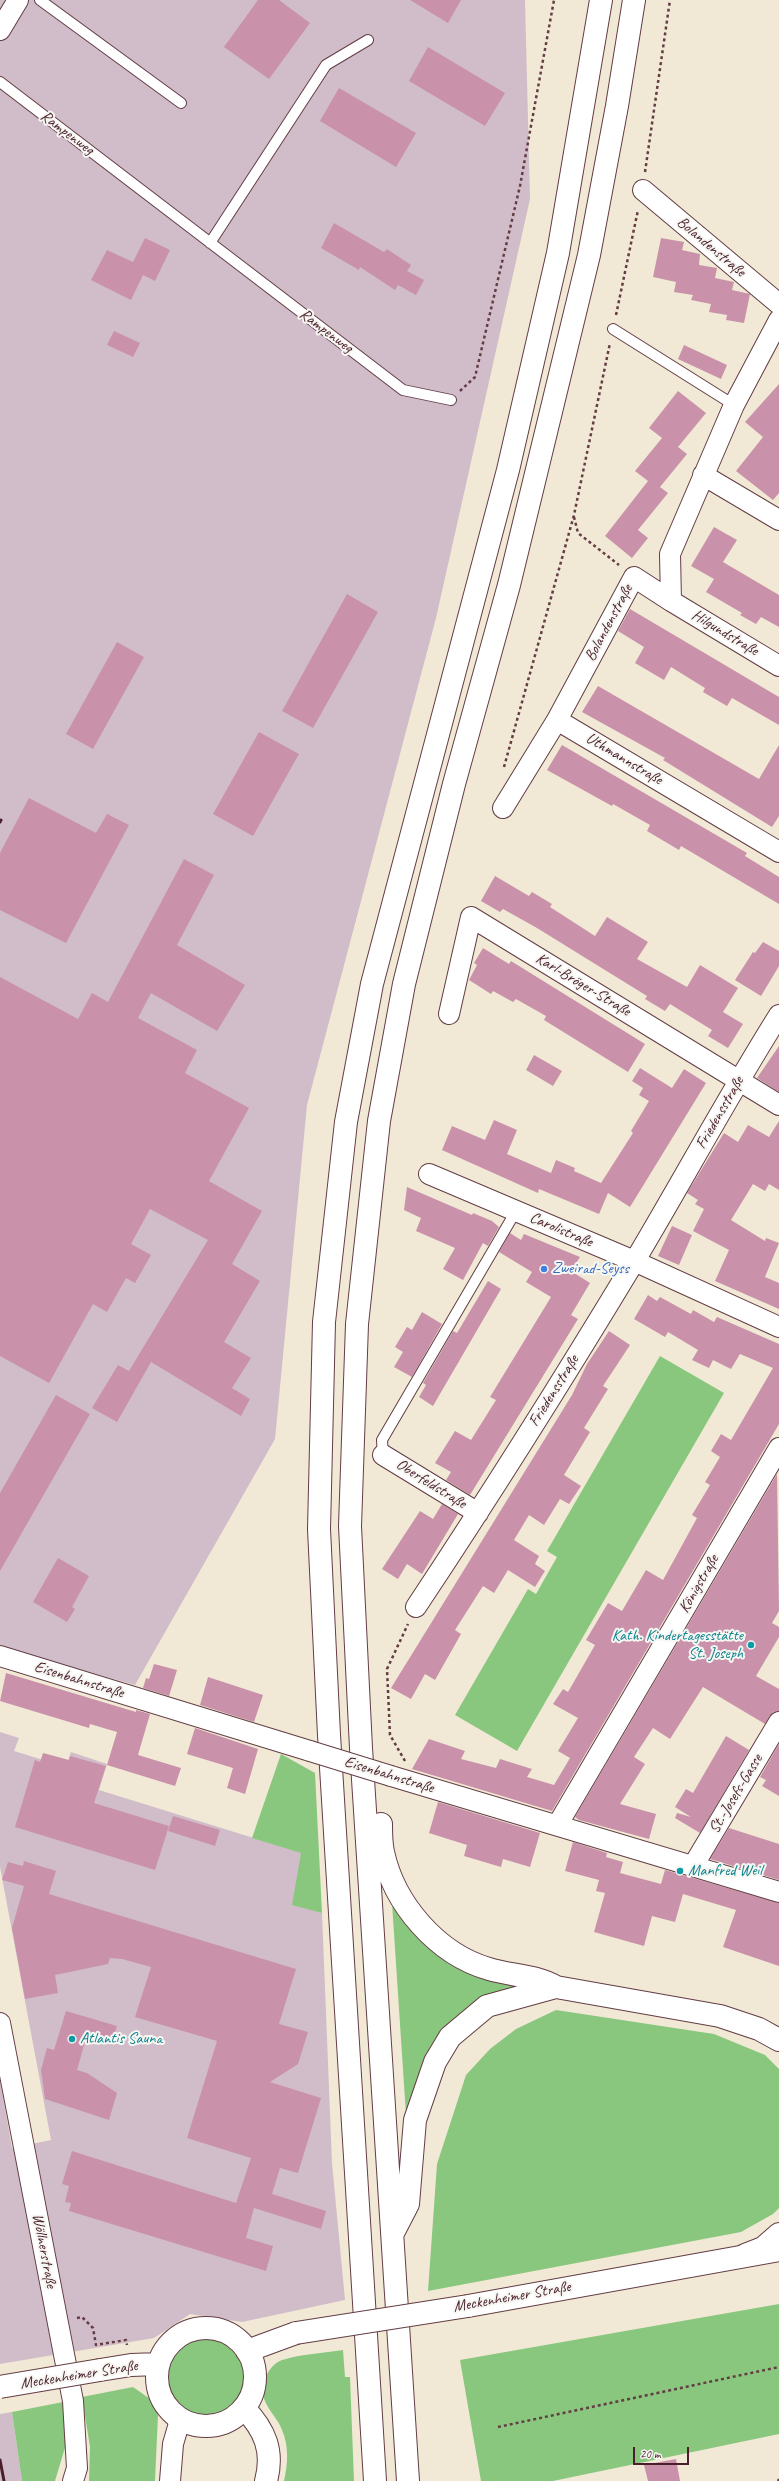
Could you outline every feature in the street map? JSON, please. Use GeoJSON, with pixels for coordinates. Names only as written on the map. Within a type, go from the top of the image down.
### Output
{"type":"FeatureCollection","features":[{"type":"Feature","properties":{"kind":"main road"},"geometry":{"type":"LineString","coordinates":[[373,2478],[329,1735],[320,1536],[324,1322],[346,1122],[372,984],[508,470],[558,253],[601,0]]}},
{"type":"Feature","properties":{"kind":"main road"},"geometry":{"type":"LineString","coordinates":[[408,2481],[361,1748],[351,1518],[357,1324],[379,1121],[404,984],[454,784],[509,585],[589,255],[617,106],[634,0]]}},
{"type":"Feature","properties":{"kind":"main road"},"geometry":{"type":"LineString","coordinates":[[361,1748],[378,1790],[382,1852],[393,1879],[415,1919],[432,1936],[468,1962],[514,1976],[541,1979],[556,1987],[720,2016],[759,2029],[779,2040]]}},
{"type":"Feature","properties":{"kind":"main road"},"geometry":{"type":"LineString","coordinates":[[392,2234],[408,2204],[415,2120],[434,2062],[450,2037],[487,2006],[556,1987]]}},
{"type":"Feature","properties":{"kind":"main road"},"geometry":{"type":"LineString","coordinates":[[745,2255],[763,2248],[779,2234]]}},
{"type":"Feature","properties":{"kind":"main road","name":"Meckenheimer Straße"},"geometry":{"type":"LineString","coordinates":[[247,2351],[296,2334],[468,2306],[779,2250]]}},
{"type":"Feature","properties":{"kind":"main road","name":"Meckenheimer Straße"},"geometry":{"type":"LineString","coordinates":[[199,2328],[219,2330],[228,2333],[236,2339],[247,2351],[253,2362],[253,2389],[244,2408],[230,2420],[216,2425],[195,2426],[180,2420],[171,2414],[161,2399],[157,2380],[158,2364],[162,2355],[174,2340],[199,2328]]}},
{"type":"Feature","properties":{"kind":"main road","name":"Meckenheimer Straße"},"geometry":{"type":"LineString","coordinates":[[0,2388],[131,2365],[158,2364]]}},
{"type":"Feature","properties":{"kind":"main road"},"geometry":{"type":"LineString","coordinates":[[244,2408],[259,2426],[266,2441],[271,2464],[266,2481]]}},
{"type":"Feature","properties":{"kind":"street"},"geometry":{"type":"LineString","coordinates":[[0,30],[18,0]]}},
{"type":"Feature","properties":{"kind":"street","name":"Bolandenstraße"},"geometry":{"type":"LineString","coordinates":[[643,190],[779,304]]}},
{"type":"Feature","properties":{"kind":"street"},"geometry":{"type":"LineString","coordinates":[[672,601],[670,554],[734,405],[779,320]]}},
{"type":"Feature","properties":{"kind":"street"},"geometry":{"type":"LineString","coordinates":[[703,475],[779,520]]}},
{"type":"Feature","properties":{"kind":"street","name":"Bolandenstraße"},"geometry":{"type":"LineString","coordinates":[[557,720],[634,577],[672,601]]}},
{"type":"Feature","properties":{"kind":"street","name":"Hilgundstraße"},"geometry":{"type":"LineString","coordinates":[[672,601],[779,666]]}},
{"type":"Feature","properties":{"kind":"street"},"geometry":{"type":"LineString","coordinates":[[503,808],[557,720]]}},
{"type":"Feature","properties":{"kind":"street","name":"Uthmannstraße"},"geometry":{"type":"LineString","coordinates":[[557,720],[779,852]]}},
{"type":"Feature","properties":{"kind":"street","name":"Karl-Bröger-Straße"},"geometry":{"type":"LineString","coordinates":[[449,1014],[471,917],[739,1079],[779,1105]]}},
{"type":"Feature","properties":{"kind":"street","name":"Friedensstraße"},"geometry":{"type":"LineString","coordinates":[[416,1607],[478,1513],[634,1261],[739,1079],[779,1015]]}},
{"type":"Feature","properties":{"kind":"street","name":"Carolistraße"},"geometry":{"type":"LineString","coordinates":[[429,1174],[634,1261],[779,1327]]}},
{"type":"Feature","properties":{"kind":"street","name":"Königstraße"},"geometry":{"type":"LineString","coordinates":[[558,1824],[779,1448]]}},
{"type":"Feature","properties":{"kind":"street","name":"Oberfeldstraße"},"geometry":{"type":"LineString","coordinates":[[383,1455],[478,1513]]}},
{"type":"Feature","properties":{"kind":"street","name":"Eisenbahnstraße"},"geometry":{"type":"LineString","coordinates":[[0,1656],[779,1892]]}},
{"type":"Feature","properties":{"kind":"street","name":"St.-Josefs-Gasse"},"geometry":{"type":"LineString","coordinates":[[693,1866],[779,1722]]}},
{"type":"Feature","properties":{"kind":"street","name":"Wöllnerstraße"},"geometry":{"type":"LineString","coordinates":[[0,2023],[73,2401],[77,2468],[73,2481]]}},
{"type":"Feature","properties":{"kind":"street"},"geometry":{"type":"LineString","coordinates":[[170,2481],[174,2444],[180,2420]]}},
{"type":"Feature","properties":{"kind":"lane"},"geometry":{"type":"LineString","coordinates":[[40,0],[181,103]]}},
{"type":"Feature","properties":{"kind":"lane"},"geometry":{"type":"LineString","coordinates":[[210,243],[326,65],[368,40]]}},
{"type":"Feature","properties":{"kind":"lane","name":"Rampenweg"},"geometry":{"type":"LineString","coordinates":[[0,82],[403,390],[451,400]]}},
{"type":"Feature","properties":{"kind":"lane"},"geometry":{"type":"LineString","coordinates":[[613,329],[734,405]]}},
{"type":"Feature","properties":{"kind":"lane"},"geometry":{"type":"LineString","coordinates":[[383,1455],[382,1440],[516,1212]]}},
{"type":"Feature","properties":{"kind":"path"},"geometry":{"type":"LineString","coordinates":[[451,400],[475,377],[520,186],[554,0]]}},
{"type":"Feature","properties":{"kind":"path"},"geometry":{"type":"LineString","coordinates":[[503,772],[574,515],[643,190],[670,0]]}},
{"type":"Feature","properties":{"kind":"path"},"geometry":{"type":"LineString","coordinates":[[574,515],[578,533],[634,577]]}},
{"type":"Feature","properties":{"kind":"path"},"geometry":{"type":"LineString","coordinates":[[396,1777],[405,1761],[390,1735],[387,1669],[416,1607]]}},
{"type":"Feature","properties":{"kind":"path"},"geometry":{"type":"LineString","coordinates":[[93,2328],[96,2344],[126,2340],[131,2365]]}},
{"type":"Feature","properties":{"kind":"path"},"geometry":{"type":"LineString","coordinates":[[498,2427],[779,2367]]}},
{"type":"Feature","properties":{"kind":"shaded area"},"geometry":{"type":"Polygon","coordinates":[[[0,0],[525,0],[530,199],[436,618],[307,1105],[275,1439],[135,1685],[0,1647],[0,0]]]}},
{"type":"Feature","properties":{"kind":"shaded area"},"geometry":{"type":"Polygon","coordinates":[[[0,1732],[19,1738],[14,1751],[66,1767],[71,1752],[107,1764],[99,1790],[302,1853],[293,1904],[322,1913],[332,2163],[345,2300],[242,2322],[190,2314],[154,2338],[0,2364],[0,2080],[12,2148],[51,2140],[0,1867],[0,1732]]]}},
{"type":"Feature","properties":{"kind":"shaded area"},"geometry":{"type":"Polygon","coordinates":[[[12,2412],[22,2481],[0,2481],[0,2414],[12,2412]]]}},
{"type":"Feature","properties":{"kind":"green space"},"geometry":{"type":"Polygon","coordinates":[[[660,1356],[724,1393],[517,1751],[455,1715],[528,1589],[536,1594],[557,1557],[547,1551],[660,1356]]]}},
{"type":"Feature","properties":{"kind":"green space"},"geometry":{"type":"Polygon","coordinates":[[[281,1754],[315,1773],[322,1913],[292,1905],[301,1853],[252,1838],[281,1754]]]}},
{"type":"Feature","properties":{"kind":"green space"},"geometry":{"type":"Polygon","coordinates":[[[395,1902],[519,1984],[520,1987],[493,1996],[406,2115],[392,1903],[395,1902]]]}},
{"type":"Feature","properties":{"kind":"green space"},"geometry":{"type":"Polygon","coordinates":[[[556,2010],[714,2034],[765,2055],[779,2069],[779,2208],[773,2214],[741,2232],[428,2291],[437,2164],[466,2075],[490,2049],[516,2029],[556,2010]]]}},
{"type":"Feature","properties":{"kind":"green space"},"geometry":{"type":"Polygon","coordinates":[[[779,2304],[779,2434],[553,2481],[481,2481],[460,2360],[779,2304]]]}},
{"type":"Feature","properties":{"kind":"green space"},"geometry":{"type":"Polygon","coordinates":[[[206,2328],[225,2332],[241,2342],[251,2358],[255,2377],[251,2396],[241,2412],[225,2422],[206,2426],[187,2422],[171,2412],[161,2396],[157,2377],[161,2358],[171,2342],[187,2332],[206,2328]]]}},
{"type":"Feature","properties":{"kind":"green space"},"geometry":{"type":"Polygon","coordinates":[[[343,2350],[345,2377],[350,2377],[354,2481],[284,2481],[287,2462],[286,2442],[280,2426],[267,2405],[263,2395],[266,2377],[272,2367],[282,2360],[305,2355],[343,2350]]]}},
{"type":"Feature","properties":{"kind":"green space"},"geometry":{"type":"Polygon","coordinates":[[[133,2387],[153,2401],[158,2415],[155,2481],[89,2481],[90,2447],[82,2397],[133,2387]]]}},
{"type":"Feature","properties":{"kind":"green space"},"geometry":{"type":"Polygon","coordinates":[[[63,2402],[67,2441],[55,2481],[22,2481],[12,2412],[63,2402]]]}},
{"type":"Feature","properties":{"kind":"building"},"geometry":{"type":"Polygon","coordinates":[[[258,0],[279,0],[310,23],[269,79],[224,47],[258,0]]]}},
{"type":"Feature","properties":{"kind":"building"},"geometry":{"type":"Polygon","coordinates":[[[410,0],[461,0],[448,23],[410,0]]]}},
{"type":"Feature","properties":{"kind":"building"},"geometry":{"type":"Polygon","coordinates":[[[428,47],[505,93],[485,126],[409,81],[428,47]]]}},
{"type":"Feature","properties":{"kind":"building"},"geometry":{"type":"Polygon","coordinates":[[[339,88],[416,133],[396,167],[320,121],[339,88]]]}},
{"type":"Feature","properties":{"kind":"building"},"geometry":{"type":"Polygon","coordinates":[[[334,223],[384,252],[387,249],[411,265],[407,271],[424,280],[416,295],[398,285],[395,290],[360,267],[359,270],[321,248],[334,223]]]}},
{"type":"Feature","properties":{"kind":"building"},"geometry":{"type":"Polygon","coordinates":[[[145,238],[170,250],[155,281],[143,275],[131,300],[91,280],[107,250],[133,262],[145,238]]]}},
{"type":"Feature","properties":{"kind":"building"},"geometry":{"type":"Polygon","coordinates":[[[661,238],[684,242],[682,250],[700,254],[699,265],[717,268],[715,278],[734,282],[732,290],[750,294],[744,323],[726,320],[727,315],[709,312],[711,304],[691,300],[693,295],[674,292],[676,282],[653,277],[661,238]]]}},
{"type":"Feature","properties":{"kind":"building"},"geometry":{"type":"Polygon","coordinates":[[[114,331],[140,343],[133,357],[107,345],[114,331]]]}},
{"type":"Feature","properties":{"kind":"building"},"geometry":{"type":"Polygon","coordinates":[[[684,345],[727,365],[721,379],[678,359],[684,345]]]}},
{"type":"Feature","properties":{"kind":"building"},"geometry":{"type":"Polygon","coordinates":[[[779,384],[779,493],[773,500],[736,471],[763,437],[745,422],[779,384]]]}},
{"type":"Feature","properties":{"kind":"building"},"geometry":{"type":"Polygon","coordinates":[[[678,391],[706,413],[678,447],[687,454],[660,487],[668,493],[638,530],[648,538],[632,558],[605,536],[648,481],[635,471],[662,438],[649,428],[678,391]]]}},
{"type":"Feature","properties":{"kind":"building"},"geometry":{"type":"Polygon","coordinates":[[[714,527],[737,540],[723,562],[779,595],[779,627],[761,617],[756,624],[740,615],[742,613],[706,592],[714,579],[691,566],[714,527]]]}},
{"type":"Feature","properties":{"kind":"building"},"geometry":{"type":"Polygon","coordinates":[[[347,594],[378,612],[313,728],[282,711],[347,594]]]}},
{"type":"Feature","properties":{"kind":"building"},"geometry":{"type":"Polygon","coordinates":[[[630,609],[779,697],[779,725],[732,698],[727,706],[703,692],[705,688],[671,667],[664,680],[635,663],[644,647],[618,631],[630,609]]]}},
{"type":"Feature","properties":{"kind":"building"},"geometry":{"type":"Polygon","coordinates":[[[117,642],[144,657],[93,749],[66,734],[117,642]]]}},
{"type":"Feature","properties":{"kind":"building"},"geometry":{"type":"Polygon","coordinates":[[[598,686],[759,779],[779,745],[779,816],[772,827],[663,760],[665,758],[582,712],[598,686]]]}},
{"type":"Feature","properties":{"kind":"building"},"geometry":{"type":"Polygon","coordinates":[[[259,732],[299,754],[253,836],[213,814],[259,732]]]}},
{"type":"Feature","properties":{"kind":"building"},"geometry":{"type":"Polygon","coordinates":[[[562,745],[747,853],[745,856],[779,877],[779,904],[681,846],[679,850],[647,831],[650,825],[547,770],[562,745]]]}},
{"type":"Feature","properties":{"kind":"building"},"geometry":{"type":"Polygon","coordinates":[[[29,798],[96,833],[107,814],[129,825],[66,943],[0,910],[0,853],[29,798]]]}},
{"type":"Feature","properties":{"kind":"building"},"geometry":{"type":"Polygon","coordinates":[[[184,859],[214,875],[177,945],[245,985],[217,1031],[151,993],[138,1018],[197,1050],[185,1073],[249,1108],[209,1181],[262,1211],[232,1264],[260,1281],[224,1342],[251,1358],[232,1388],[250,1399],[241,1416],[151,1362],[117,1422],[92,1408],[118,1365],[129,1371],[208,1240],[150,1209],[131,1244],[151,1255],[135,1283],[126,1278],[107,1312],[93,1304],[49,1383],[0,1356],[0,977],[78,1019],[92,993],[108,1002],[184,859]]]}},
{"type":"Feature","properties":{"kind":"building"},"geometry":{"type":"Polygon","coordinates":[[[495,876],[529,896],[532,892],[552,904],[550,907],[595,936],[607,917],[648,942],[637,959],[687,987],[700,965],[738,988],[723,1012],[743,1024],[728,1048],[708,1036],[712,1030],[670,1004],[665,1011],[645,999],[647,996],[537,928],[503,909],[500,912],[481,901],[495,876]]]}},
{"type":"Feature","properties":{"kind":"building"},"geometry":{"type":"Polygon","coordinates":[[[763,942],[779,951],[779,966],[761,996],[735,980],[753,952],[755,953],[763,942]]]}},
{"type":"Feature","properties":{"kind":"building"},"geometry":{"type":"Polygon","coordinates":[[[483,948],[509,964],[511,961],[645,1044],[628,1072],[544,1020],[546,1016],[516,999],[513,1002],[493,991],[491,994],[469,980],[477,965],[474,963],[483,948]]]}},
{"type":"Feature","properties":{"kind":"building"},"geometry":{"type":"Polygon","coordinates":[[[779,1046],[779,1092],[757,1078],[779,1046]]]}},
{"type":"Feature","properties":{"kind":"building"},"geometry":{"type":"Polygon","coordinates":[[[534,1055],[562,1071],[553,1086],[526,1070],[534,1055]]]}},
{"type":"Feature","properties":{"kind":"building"},"geometry":{"type":"Polygon","coordinates":[[[640,1068],[672,1088],[684,1069],[706,1083],[630,1207],[608,1193],[599,1214],[539,1189],[538,1193],[442,1150],[452,1126],[485,1140],[494,1120],[517,1130],[507,1154],[551,1173],[556,1160],[575,1168],[574,1171],[601,1183],[633,1133],[631,1131],[649,1101],[639,1095],[643,1088],[632,1081],[640,1068]]]}},
{"type":"Feature","properties":{"kind":"building"},"geometry":{"type":"Polygon","coordinates":[[[779,1121],[779,1190],[769,1184],[765,1191],[753,1184],[731,1220],[765,1241],[766,1238],[779,1243],[765,1277],[779,1283],[779,1309],[715,1281],[729,1250],[693,1231],[704,1209],[695,1204],[698,1200],[687,1193],[724,1133],[738,1142],[748,1125],[769,1137],[779,1121]]]}},
{"type":"Feature","properties":{"kind":"building"},"geometry":{"type":"Polygon","coordinates":[[[407,1187],[472,1215],[473,1213],[492,1221],[499,1227],[488,1246],[483,1243],[463,1280],[443,1269],[455,1248],[416,1231],[421,1218],[404,1210],[407,1187]]]}},
{"type":"Feature","properties":{"kind":"building"},"geometry":{"type":"Polygon","coordinates":[[[672,1226],[692,1235],[679,1265],[658,1256],[672,1226]]]}},
{"type":"Feature","properties":{"kind":"building"},"geometry":{"type":"Polygon","coordinates":[[[510,1233],[521,1240],[524,1234],[580,1257],[571,1271],[590,1283],[571,1315],[578,1319],[470,1495],[446,1480],[451,1472],[435,1463],[455,1431],[471,1440],[496,1400],[490,1397],[551,1297],[526,1282],[532,1272],[499,1252],[510,1233]]]}},
{"type":"Feature","properties":{"kind":"building"},"geometry":{"type":"Polygon","coordinates":[[[488,1281],[501,1289],[433,1406],[419,1397],[426,1385],[423,1383],[453,1331],[457,1333],[488,1281]]]}},
{"type":"Feature","properties":{"kind":"building"},"geometry":{"type":"Polygon","coordinates":[[[648,1295],[657,1301],[660,1297],[691,1314],[693,1310],[714,1322],[717,1317],[779,1344],[779,1424],[552,1811],[412,1769],[429,1739],[465,1751],[461,1759],[496,1768],[500,1759],[532,1769],[527,1777],[554,1785],[570,1758],[558,1751],[578,1718],[553,1704],[563,1689],[568,1692],[595,1645],[586,1640],[608,1603],[622,1611],[646,1570],[663,1580],[697,1518],[692,1515],[710,1485],[705,1482],[720,1457],[711,1451],[721,1434],[731,1440],[773,1368],[740,1354],[731,1369],[713,1360],[709,1368],[692,1360],[698,1350],[668,1332],[665,1337],[634,1319],[648,1295]]]}},
{"type":"Feature","properties":{"kind":"building"},"geometry":{"type":"Polygon","coordinates":[[[422,1312],[442,1324],[412,1377],[394,1367],[403,1352],[395,1347],[407,1327],[412,1330],[422,1312]]]}},
{"type":"Feature","properties":{"kind":"building"},"geometry":{"type":"Polygon","coordinates":[[[609,1331],[630,1345],[603,1386],[608,1389],[584,1428],[590,1432],[564,1475],[581,1486],[569,1504],[560,1499],[544,1525],[529,1515],[514,1540],[539,1556],[535,1564],[545,1571],[535,1587],[508,1570],[494,1593],[483,1586],[455,1630],[461,1634],[435,1680],[425,1674],[411,1699],[391,1688],[572,1395],[587,1364],[609,1331]]]}},
{"type":"Feature","properties":{"kind":"building"},"geometry":{"type":"Polygon","coordinates":[[[56,1395],[90,1414],[0,1571],[0,1493],[56,1395]]]}},
{"type":"Feature","properties":{"kind":"building"},"geometry":{"type":"Polygon","coordinates":[[[777,1474],[779,1611],[772,1623],[779,1627],[779,1637],[756,1676],[779,1689],[779,1711],[773,1712],[765,1724],[703,1687],[670,1739],[653,1728],[634,1757],[645,1764],[620,1804],[656,1814],[649,1839],[579,1820],[575,1817],[777,1474]]]}},
{"type":"Feature","properties":{"kind":"building"},"geometry":{"type":"Polygon","coordinates":[[[442,1504],[458,1514],[422,1574],[407,1564],[398,1579],[382,1569],[420,1511],[433,1519],[442,1504]]]}},
{"type":"Feature","properties":{"kind":"building"},"geometry":{"type":"Polygon","coordinates":[[[58,1558],[89,1576],[72,1607],[75,1609],[67,1622],[33,1602],[58,1558]]]}},
{"type":"Feature","properties":{"kind":"building"},"geometry":{"type":"Polygon","coordinates":[[[154,1664],[177,1670],[169,1696],[143,1688],[146,1678],[149,1679],[154,1664]]]}},
{"type":"Feature","properties":{"kind":"building"},"geometry":{"type":"Polygon","coordinates":[[[6,1673],[136,1712],[136,1710],[150,1714],[138,1755],[181,1768],[175,1786],[107,1765],[117,1732],[90,1724],[89,1728],[0,1701],[6,1673]]]}},
{"type":"Feature","properties":{"kind":"building"},"geometry":{"type":"Polygon","coordinates":[[[208,1677],[263,1695],[254,1722],[200,1705],[208,1677]]]}},
{"type":"Feature","properties":{"kind":"building"},"geometry":{"type":"Polygon","coordinates":[[[195,1728],[258,1749],[245,1794],[227,1788],[233,1768],[187,1754],[195,1728]]]}},
{"type":"Feature","properties":{"kind":"building"},"geometry":{"type":"Polygon","coordinates":[[[726,1736],[749,1750],[700,1833],[675,1818],[677,1813],[691,1817],[675,1807],[686,1789],[693,1793],[726,1736]]]}},
{"type":"Feature","properties":{"kind":"building"},"geometry":{"type":"Polygon","coordinates":[[[779,1744],[779,1796],[762,1786],[766,1780],[760,1777],[779,1744]]]}},
{"type":"Feature","properties":{"kind":"building"},"geometry":{"type":"Polygon","coordinates":[[[43,1753],[69,1760],[70,1756],[106,1766],[94,1803],[169,1826],[155,1870],[15,1827],[35,1760],[40,1762],[43,1753]]]}},
{"type":"Feature","properties":{"kind":"building"},"geometry":{"type":"Polygon","coordinates":[[[438,1802],[540,1833],[530,1867],[503,1859],[501,1867],[464,1856],[467,1845],[429,1833],[438,1802]]]}},
{"type":"Feature","properties":{"kind":"building"},"geometry":{"type":"Polygon","coordinates":[[[173,1816],[220,1830],[215,1846],[168,1831],[173,1816]]]}},
{"type":"Feature","properties":{"kind":"building"},"geometry":{"type":"Polygon","coordinates":[[[729,1828],[779,1844],[779,1880],[710,1859],[729,1828]]]}},
{"type":"Feature","properties":{"kind":"building"},"geometry":{"type":"Polygon","coordinates":[[[573,1842],[607,1853],[606,1857],[623,1862],[620,1873],[661,1884],[665,1870],[779,1903],[779,1966],[723,1947],[736,1910],[683,1894],[675,1922],[652,1916],[644,1946],[594,1932],[605,1893],[596,1891],[599,1880],[565,1871],[573,1842]]]}},
{"type":"Feature","properties":{"kind":"building"},"geometry":{"type":"Polygon","coordinates":[[[24,1861],[56,1871],[49,1894],[296,1969],[279,2024],[308,2032],[298,2064],[270,2082],[321,2098],[298,2173],[280,2168],[272,2194],[326,2211],[321,2229],[254,2208],[246,2238],[273,2246],[266,2271],[69,2211],[71,2203],[65,2202],[69,2186],[62,2184],[72,2151],[236,2203],[251,2158],[187,2138],[217,2041],[135,2017],[151,1967],[122,1959],[110,1958],[108,1964],[55,1975],[58,1993],[25,1999],[12,1928],[24,1886],[2,1880],[8,1862],[23,1866],[24,1861]]]}},
{"type":"Feature","properties":{"kind":"building"},"geometry":{"type":"Polygon","coordinates":[[[66,2011],[117,2026],[112,2043],[87,2035],[77,2070],[87,2073],[117,2093],[109,2120],[45,2099],[41,2070],[47,2048],[54,2050],[66,2011]]]}},
{"type":"Feature","properties":{"kind":"building"},"geometry":{"type":"Polygon","coordinates":[[[676,2459],[680,2481],[648,2481],[644,2465],[676,2459]]]}},
{"type":"Feature","properties":{"kind":"railway"},"geometry":{"type":"LineString","coordinates":[[0,2460],[4,2481]]}},
{"type":"Feature","properties":{"kind":"place","name":"Zweirad-Seyss"},"geometry":{"type":"Point","coordinates":[544,1269]}},
{"type":"Feature","properties":{"kind":"place","name":"Kath. Kindertagesstätte St. Joseph"},"geometry":{"type":"Point","coordinates":[751,1645]}},
{"type":"Feature","properties":{"kind":"place","name":"Manfred Weil"},"geometry":{"type":"Point","coordinates":[680,1871]}},
{"type":"Feature","properties":{"kind":"place","name":"Atlantis Sauna"},"geometry":{"type":"Point","coordinates":[72,2039]}}]}
